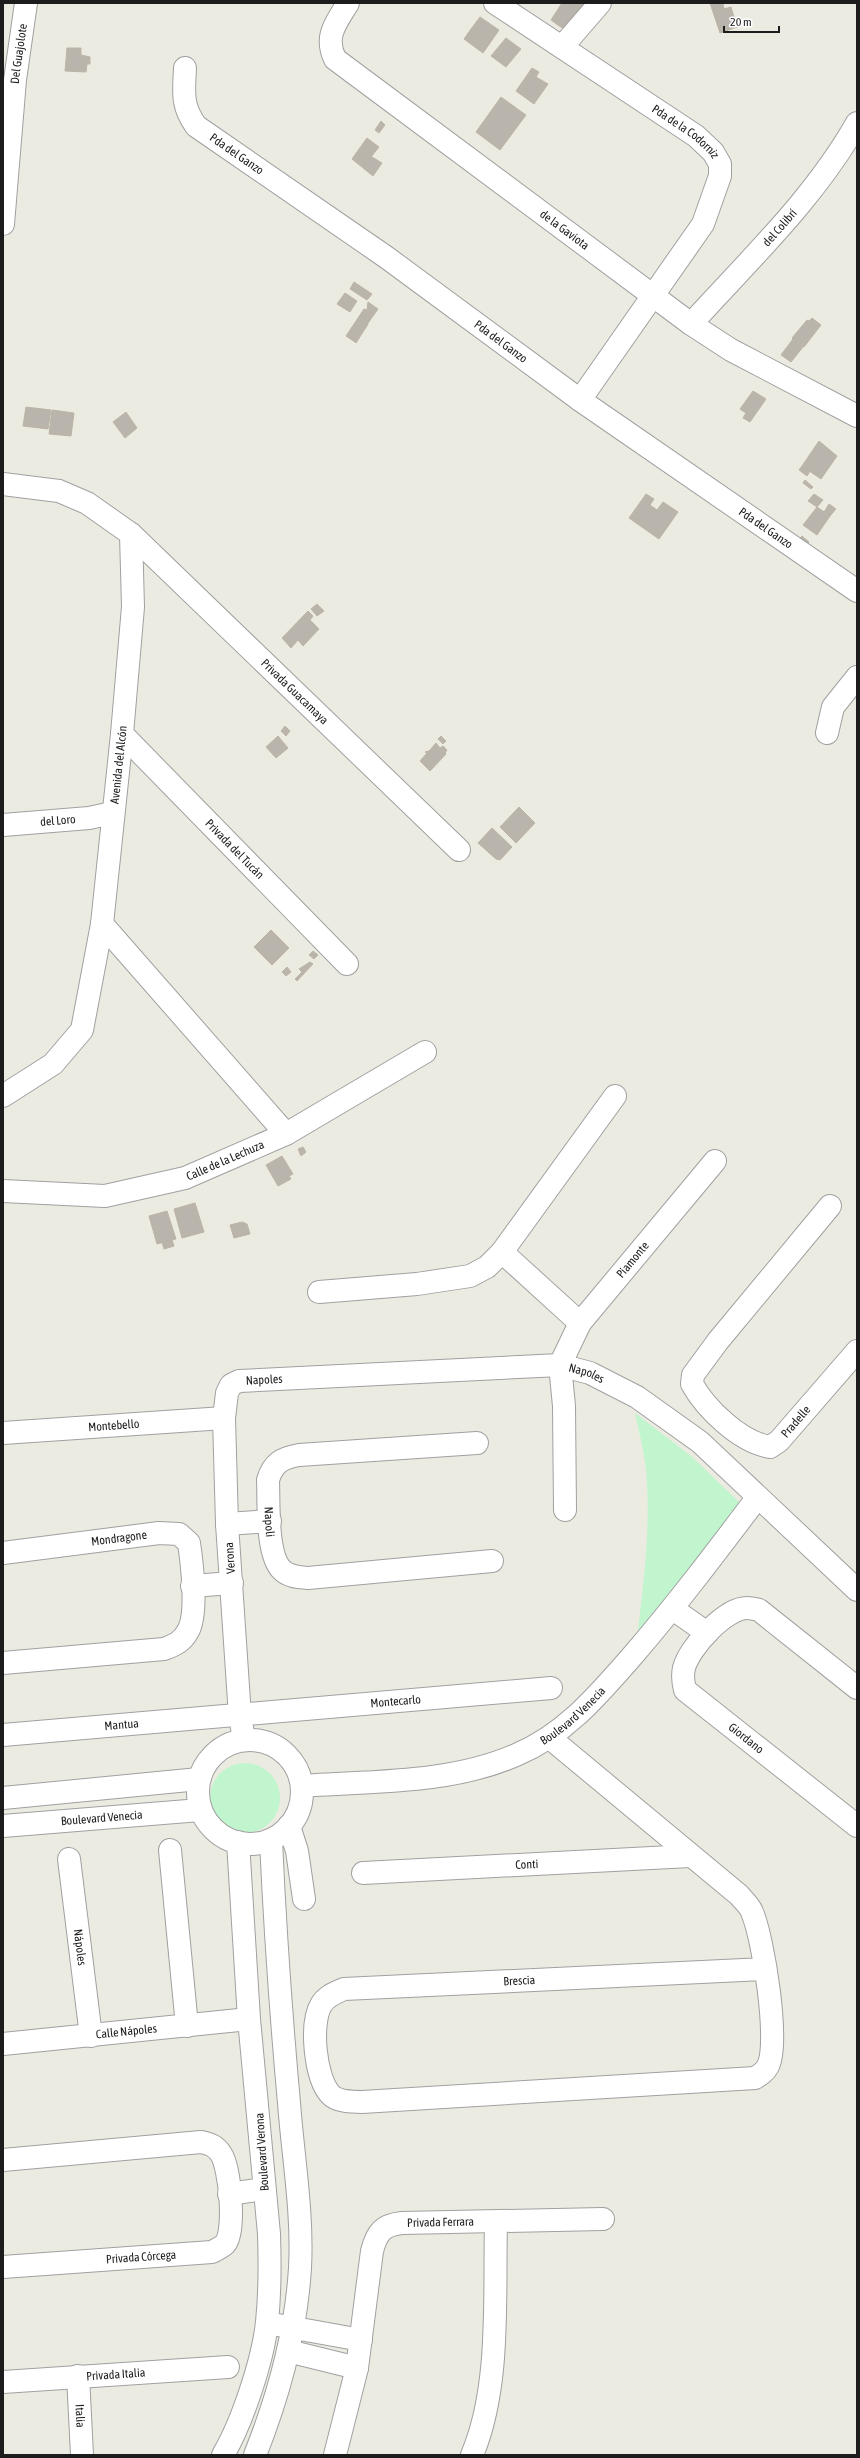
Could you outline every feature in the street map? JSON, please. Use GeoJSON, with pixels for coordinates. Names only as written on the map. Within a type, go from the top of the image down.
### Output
{"type":"FeatureCollection","features":[{"type":"Feature","properties":{"kind":"street","name":"Del Guajolote"},"geometry":{"type":"LineString","coordinates":[[3,224],[15,80],[26,3]]}},
{"type":"Feature","properties":{"kind":"street","name":"de la Gaviota"},"geometry":{"type":"LineString","coordinates":[[348,3],[333,27],[329,46],[335,59],[692,324],[731,350],[857,416]]}},
{"type":"Feature","properties":{"kind":"street","name":"Pda de la Codorniz"},"geometry":{"type":"LineString","coordinates":[[495,3],[696,136],[713,152],[720,164],[720,176],[703,224],[580,400]]}},
{"type":"Feature","properties":{"kind":"street"},"geometry":{"type":"LineString","coordinates":[[562,47],[600,3]]}},
{"type":"Feature","properties":{"kind":"street","name":"Pda del Ganzo"},"geometry":{"type":"LineString","coordinates":[[185,68],[184,94],[186,113],[196,126],[386,257],[580,400],[857,592]]}},
{"type":"Feature","properties":{"kind":"street","name":"del Colibrí"},"geometry":{"type":"LineString","coordinates":[[692,324],[808,197],[840,154],[857,123]]}},
{"type":"Feature","properties":{"kind":"street"},"geometry":{"type":"LineString","coordinates":[[3,484],[59,491],[87,503],[131,534]]}},
{"type":"Feature","properties":{"kind":"street","name":"Avenida del Alcón"},"geometry":{"type":"LineString","coordinates":[[8,1086],[53,1064],[82,1030],[102,924],[112,813],[122,734],[133,607],[131,534]]}},
{"type":"Feature","properties":{"kind":"street","name":"Privada Guacamaya"},"geometry":{"type":"LineString","coordinates":[[131,534],[459,850]]}},
{"type":"Feature","properties":{"kind":"street"},"geometry":{"type":"LineString","coordinates":[[827,733],[833,707],[857,677]]}},
{"type":"Feature","properties":{"kind":"street","name":"Privada del Tucán"},"geometry":{"type":"LineString","coordinates":[[122,734],[347,964]]}},
{"type":"Feature","properties":{"kind":"street","name":"del Loro"},"geometry":{"type":"LineString","coordinates":[[3,824],[89,818],[112,813]]}},
{"type":"Feature","properties":{"kind":"street"},"geometry":{"type":"LineString","coordinates":[[102,924],[286,1134]]}},
{"type":"Feature","properties":{"kind":"street","name":"Calle de la Lechuza"},"geometry":{"type":"LineString","coordinates":[[3,1191],[105,1196],[185,1178],[286,1134],[425,1052]]}},
{"type":"Feature","properties":{"kind":"street"},"geometry":{"type":"LineString","coordinates":[[318,1292],[417,1284],[470,1276],[487,1266],[502,1252],[615,1096]]}},
{"type":"Feature","properties":{"kind":"street","name":"Piamonte"},"geometry":{"type":"LineString","coordinates":[[560,1365],[580,1324],[715,1162]]}},
{"type":"Feature","properties":{"kind":"street"},"geometry":{"type":"LineString","coordinates":[[700,1442],[720,1419],[696,1391],[692,1384],[693,1375],[830,1206]]}},
{"type":"Feature","properties":{"kind":"street"},"geometry":{"type":"LineString","coordinates":[[502,1252],[580,1324]]}},
{"type":"Feature","properties":{"kind":"street","name":"Pradelle"},"geometry":{"type":"LineString","coordinates":[[720,1419],[751,1441],[770,1447],[779,1441],[857,1351]]}},
{"type":"Feature","properties":{"kind":"street"},"geometry":{"type":"LineString","coordinates":[[560,1365],[564,1406],[565,1510]]}},
{"type":"Feature","properties":{"kind":"street","name":"Napoles"},"geometry":{"type":"LineString","coordinates":[[239,1381],[560,1365],[590,1374],[637,1397],[700,1442],[757,1498],[857,1590]]}},
{"type":"Feature","properties":{"kind":"street","name":"Verona"},"geometry":{"type":"LineString","coordinates":[[239,1381],[231,1385],[227,1393],[224,1418],[227,1524],[240,1716],[244,1740]]}},
{"type":"Feature","properties":{"kind":"street","name":"Montebello"},"geometry":{"type":"LineString","coordinates":[[3,1433],[224,1418]]}},
{"type":"Feature","properties":{"kind":"street","name":"Napoli"},"geometry":{"type":"LineString","coordinates":[[477,1443],[287,1457],[276,1463],[270,1475],[270,1521],[276,1564],[283,1572],[296,1577],[325,1578],[492,1561]]}},
{"type":"Feature","properties":{"kind":"street","name":"Boulevard Venecia"},"geometry":{"type":"LineString","coordinates":[[302,1786],[448,1774],[516,1756],[550,1738],[592,1702],[673,1609],[757,1498]]}},
{"type":"Feature","properties":{"kind":"street"},"geometry":{"type":"LineString","coordinates":[[227,1524],[270,1521]]}},
{"type":"Feature","properties":{"kind":"street","name":"Mondragone"},"geometry":{"type":"LineString","coordinates":[[3,1552],[170,1532],[185,1538],[189,1543],[192,1586]]}},
{"type":"Feature","properties":{"kind":"street"},"geometry":{"type":"LineString","coordinates":[[3,1663],[152,1652],[176,1645],[189,1630],[192,1616],[192,1586],[232,1583]]}},
{"type":"Feature","properties":{"kind":"street","name":"Giordano"},"geometry":{"type":"LineString","coordinates":[[857,1688],[759,1610],[747,1608],[737,1610],[721,1619],[707,1633],[689,1656],[684,1667],[683,1678],[685,1690],[857,1826]]}},
{"type":"Feature","properties":{"kind":"street"},"geometry":{"type":"LineString","coordinates":[[673,1609],[707,1633]]}},
{"type":"Feature","properties":{"kind":"street","name":"Montecarlo"},"geometry":{"type":"LineString","coordinates":[[240,1716],[552,1688]]}},
{"type":"Feature","properties":{"kind":"street","name":"Mantua"},"geometry":{"type":"LineString","coordinates":[[3,1735],[240,1716]]}},
{"type":"Feature","properties":{"kind":"street"},"geometry":{"type":"LineString","coordinates":[[550,1738],[690,1856],[739,1895],[752,1910],[760,1936],[765,1969]]}},
{"type":"Feature","properties":{"kind":"street"},"geometry":{"type":"LineString","coordinates":[[244,1740],[261,1741],[276,1747],[289,1758],[298,1772],[302,1786],[299,1809],[289,1826],[271,1841],[253,1844],[229,1840],[217,1833],[207,1822],[200,1810],[198,1794],[199,1779],[208,1760],[224,1746],[244,1740]]}},
{"type":"Feature","properties":{"kind":"street"},"geometry":{"type":"LineString","coordinates":[[3,1798],[199,1779]]}},
{"type":"Feature","properties":{"kind":"street","name":"Boulevard Venecia"},"geometry":{"type":"LineString","coordinates":[[3,1826],[200,1810]]}},
{"type":"Feature","properties":{"kind":"street"},"geometry":{"type":"LineString","coordinates":[[289,1826],[297,1851],[304,1899]]}},
{"type":"Feature","properties":{"kind":"street"},"geometry":{"type":"LineString","coordinates":[[255,2455],[272,2411],[288,2350],[293,2328],[300,2260],[298,2211],[284,2051],[271,1841]]}},
{"type":"Feature","properties":{"kind":"street","name":"Boulevard Verona"},"geometry":{"type":"LineString","coordinates":[[222,2455],[231,2441],[249,2393],[267,2323],[270,2234],[264,2189],[258,2095],[249,2020],[238,1842]]}},
{"type":"Feature","properties":{"kind":"street"},"geometry":{"type":"LineString","coordinates":[[170,1850],[187,2026]]}},
{"type":"Feature","properties":{"kind":"street","name":"Conti"},"geometry":{"type":"LineString","coordinates":[[363,1873],[690,1856]]}},
{"type":"Feature","properties":{"kind":"street","name":"Nápoles"},"geometry":{"type":"LineString","coordinates":[[69,1859],[91,2036]]}},
{"type":"Feature","properties":{"kind":"street","name":"Brescia"},"geometry":{"type":"LineString","coordinates":[[765,1969],[772,2038],[771,2055],[766,2070],[755,2078],[352,2102],[331,2096],[322,2082],[315,2047],[317,2015],[327,1998],[344,1989],[765,1969]]}},
{"type":"Feature","properties":{"kind":"street","name":"Calle Nápoles"},"geometry":{"type":"LineString","coordinates":[[3,2044],[249,2020]]}},
{"type":"Feature","properties":{"kind":"street"},"geometry":{"type":"LineString","coordinates":[[284,2051],[315,2047]]}},
{"type":"Feature","properties":{"kind":"street","name":"Privada Córcega"},"geometry":{"type":"LineString","coordinates":[[3,2160],[201,2142],[216,2147],[226,2164],[231,2214],[229,2235],[225,2244],[212,2252],[3,2267]]}},
{"type":"Feature","properties":{"kind":"street"},"geometry":{"type":"LineString","coordinates":[[229,2194],[264,2189]]}},
{"type":"Feature","properties":{"kind":"street","name":"Privada Ferrara"},"geometry":{"type":"LineString","coordinates":[[335,2455],[357,2368],[372,2251],[375,2239],[382,2230],[389,2225],[402,2223],[496,2223],[603,2219]]}},
{"type":"Feature","properties":{"kind":"street"},"geometry":{"type":"LineString","coordinates":[[472,2455],[486,2407],[490,2380],[496,2223]]}},
{"type":"Feature","properties":{"kind":"street"},"geometry":{"type":"LineString","coordinates":[[267,2323],[361,2340]]}},
{"type":"Feature","properties":{"kind":"street"},"geometry":{"type":"LineString","coordinates":[[288,2350],[357,2368]]}},
{"type":"Feature","properties":{"kind":"street","name":"Privada Italia"},"geometry":{"type":"LineString","coordinates":[[3,2382],[228,2367]]}},
{"type":"Feature","properties":{"kind":"street","name":"Italia"},"geometry":{"type":"LineString","coordinates":[[78,2376],[82,2455]]}},
{"type":"Feature","properties":{"kind":"green space"},"geometry":{"type":"Polygon","coordinates":[[[635,1413],[691,1456],[739,1502],[738,1509],[638,1631],[646,1550],[648,1510],[646,1470],[635,1413]]]}},
{"type":"Feature","properties":{"kind":"green space"},"geometry":{"type":"Polygon","coordinates":[[[245,1763],[258,1766],[270,1773],[277,1785],[280,1798],[277,1811],[270,1823],[258,1830],[245,1833],[232,1830],[220,1823],[213,1811],[210,1798],[213,1785],[220,1773],[232,1766],[245,1763]]]}},
{"type":"Feature","properties":{"kind":"building"},"geometry":{"type":"Polygon","coordinates":[[[562,3],[586,3],[565,30],[551,20],[562,3]]]}},
{"type":"Feature","properties":{"kind":"building"},"geometry":{"type":"Polygon","coordinates":[[[710,3],[723,3],[724,9],[713,12],[710,3]]]}},
{"type":"Feature","properties":{"kind":"building"},"geometry":{"type":"Polygon","coordinates":[[[731,7],[737,27],[720,33],[713,12],[731,7]]]}},
{"type":"Feature","properties":{"kind":"building"},"geometry":{"type":"Polygon","coordinates":[[[480,17],[499,30],[490,43],[471,29],[480,17]]]}},
{"type":"Feature","properties":{"kind":"building"},"geometry":{"type":"Polygon","coordinates":[[[471,29],[490,43],[483,53],[464,39],[471,29]]]}},
{"type":"Feature","properties":{"kind":"building"},"geometry":{"type":"Polygon","coordinates":[[[506,38],[521,49],[506,67],[491,56],[506,38]]]}},
{"type":"Feature","properties":{"kind":"building"},"geometry":{"type":"Polygon","coordinates":[[[67,48],[81,48],[81,55],[90,57],[90,64],[87,64],[86,72],[65,71],[67,48]]]}},
{"type":"Feature","properties":{"kind":"building"},"geometry":{"type":"Polygon","coordinates":[[[532,68],[539,72],[536,77],[548,84],[534,104],[516,91],[532,68]]]}},
{"type":"Feature","properties":{"kind":"building"},"geometry":{"type":"Polygon","coordinates":[[[501,97],[526,115],[500,150],[476,132],[501,97]]]}},
{"type":"Feature","properties":{"kind":"building"},"geometry":{"type":"Polygon","coordinates":[[[381,121],[385,125],[379,133],[375,130],[381,121]]]}},
{"type":"Feature","properties":{"kind":"building"},"geometry":{"type":"Polygon","coordinates":[[[367,138],[379,147],[371,157],[359,149],[367,138]]]}},
{"type":"Feature","properties":{"kind":"building"},"geometry":{"type":"Polygon","coordinates":[[[359,149],[382,163],[373,176],[352,159],[359,149]]]}},
{"type":"Feature","properties":{"kind":"building"},"geometry":{"type":"Polygon","coordinates":[[[354,282],[372,294],[367,300],[350,289],[354,282]]]}},
{"type":"Feature","properties":{"kind":"building"},"geometry":{"type":"Polygon","coordinates":[[[345,293],[357,301],[350,312],[337,304],[345,293]]]}},
{"type":"Feature","properties":{"kind":"building"},"geometry":{"type":"Polygon","coordinates":[[[368,302],[378,309],[373,316],[364,309],[367,310],[368,302]]]}},
{"type":"Feature","properties":{"kind":"building"},"geometry":{"type":"Polygon","coordinates":[[[364,309],[373,316],[355,342],[346,336],[364,309]]]}},
{"type":"Feature","properties":{"kind":"building"},"geometry":{"type":"Polygon","coordinates":[[[812,318],[821,325],[804,347],[792,338],[807,320],[809,321],[812,318]]]}},
{"type":"Feature","properties":{"kind":"building"},"geometry":{"type":"Polygon","coordinates":[[[368,324],[356,343],[355,342],[368,324]]]}},
{"type":"Feature","properties":{"kind":"building"},"geometry":{"type":"Polygon","coordinates":[[[793,339],[803,347],[791,362],[781,355],[793,339]]]}},
{"type":"Feature","properties":{"kind":"building"},"geometry":{"type":"Polygon","coordinates":[[[753,391],[766,399],[750,422],[743,418],[746,413],[740,409],[753,391]]]}},
{"type":"Feature","properties":{"kind":"building"},"geometry":{"type":"Polygon","coordinates":[[[26,407],[51,410],[48,429],[23,426],[26,407]]]}},
{"type":"Feature","properties":{"kind":"building"},"geometry":{"type":"Polygon","coordinates":[[[52,410],[74,413],[71,436],[49,434],[52,410]]]}},
{"type":"Feature","properties":{"kind":"building"},"geometry":{"type":"Polygon","coordinates":[[[126,412],[137,428],[125,438],[113,422],[126,412]]]}},
{"type":"Feature","properties":{"kind":"building"},"geometry":{"type":"Polygon","coordinates":[[[819,441],[837,456],[821,479],[802,466],[819,441]]]}},
{"type":"Feature","properties":{"kind":"building"},"geometry":{"type":"Polygon","coordinates":[[[802,466],[810,471],[807,476],[799,470],[802,466]]]}},
{"type":"Feature","properties":{"kind":"building"},"geometry":{"type":"Polygon","coordinates":[[[805,480],[813,487],[811,489],[803,483],[805,480]]]}},
{"type":"Feature","properties":{"kind":"building"},"geometry":{"type":"Polygon","coordinates":[[[646,494],[654,499],[650,505],[657,510],[663,502],[678,512],[659,539],[629,518],[646,494]]]}},
{"type":"Feature","properties":{"kind":"building"},"geometry":{"type":"Polygon","coordinates":[[[814,494],[823,500],[817,507],[808,501],[814,494]]]}},
{"type":"Feature","properties":{"kind":"building"},"geometry":{"type":"Polygon","coordinates":[[[829,504],[836,509],[830,516],[824,512],[829,504]]]}},
{"type":"Feature","properties":{"kind":"building"},"geometry":{"type":"Polygon","coordinates":[[[817,507],[830,516],[817,535],[803,525],[817,507]]]}},
{"type":"Feature","properties":{"kind":"building"},"geometry":{"type":"Polygon","coordinates":[[[802,536],[809,542],[805,546],[798,540],[802,536]]]}},
{"type":"Feature","properties":{"kind":"building"},"geometry":{"type":"Polygon","coordinates":[[[317,604],[324,611],[317,616],[311,609],[317,604]]]}},
{"type":"Feature","properties":{"kind":"building"},"geometry":{"type":"Polygon","coordinates":[[[308,611],[313,616],[310,620],[319,629],[303,646],[298,640],[291,648],[282,638],[308,611]]]}},
{"type":"Feature","properties":{"kind":"building"},"geometry":{"type":"Polygon","coordinates":[[[285,726],[290,731],[286,736],[281,731],[285,726]]]}},
{"type":"Feature","properties":{"kind":"building"},"geometry":{"type":"Polygon","coordinates":[[[278,736],[288,748],[276,758],[266,747],[278,736]]]}},
{"type":"Feature","properties":{"kind":"building"},"geometry":{"type":"Polygon","coordinates":[[[441,736],[446,741],[443,744],[438,739],[441,736]]]}},
{"type":"Feature","properties":{"kind":"building"},"geometry":{"type":"Polygon","coordinates":[[[436,743],[440,748],[443,746],[447,750],[445,753],[446,754],[430,771],[420,761],[427,753],[425,752],[429,751],[436,743]]]}},
{"type":"Feature","properties":{"kind":"building"},"geometry":{"type":"Polygon","coordinates":[[[519,807],[535,823],[516,843],[500,827],[519,807]]]}},
{"type":"Feature","properties":{"kind":"building"},"geometry":{"type":"Polygon","coordinates":[[[492,828],[512,847],[500,860],[496,859],[478,843],[492,828]]]}},
{"type":"Feature","properties":{"kind":"building"},"geometry":{"type":"Polygon","coordinates":[[[271,930],[289,948],[272,965],[254,947],[271,930]]]}},
{"type":"Feature","properties":{"kind":"building"},"geometry":{"type":"Polygon","coordinates":[[[313,951],[318,955],[314,959],[309,955],[313,951]]]}},
{"type":"Feature","properties":{"kind":"building"},"geometry":{"type":"Polygon","coordinates":[[[310,962],[313,964],[297,981],[295,979],[302,972],[299,969],[310,962]]]}},
{"type":"Feature","properties":{"kind":"building"},"geometry":{"type":"Polygon","coordinates":[[[287,967],[291,972],[286,976],[282,972],[287,967]]]}},
{"type":"Feature","properties":{"kind":"building"},"geometry":{"type":"Polygon","coordinates":[[[303,1147],[306,1152],[301,1156],[298,1149],[303,1147]]]}},
{"type":"Feature","properties":{"kind":"building"},"geometry":{"type":"Polygon","coordinates":[[[282,1156],[293,1174],[289,1176],[291,1179],[278,1186],[266,1165],[282,1156]]]}},
{"type":"Feature","properties":{"kind":"building"},"geometry":{"type":"Polygon","coordinates":[[[195,1203],[204,1232],[182,1238],[174,1209],[195,1203]]]}},
{"type":"Feature","properties":{"kind":"building"},"geometry":{"type":"Polygon","coordinates":[[[167,1211],[176,1239],[157,1244],[149,1216],[167,1211]]]}},
{"type":"Feature","properties":{"kind":"building"},"geometry":{"type":"Polygon","coordinates":[[[242,1222],[247,1224],[250,1234],[234,1238],[230,1225],[242,1222]]]}},
{"type":"Feature","properties":{"kind":"building"},"geometry":{"type":"Polygon","coordinates":[[[172,1240],[174,1246],[164,1249],[162,1242],[172,1240]]]}}]}
